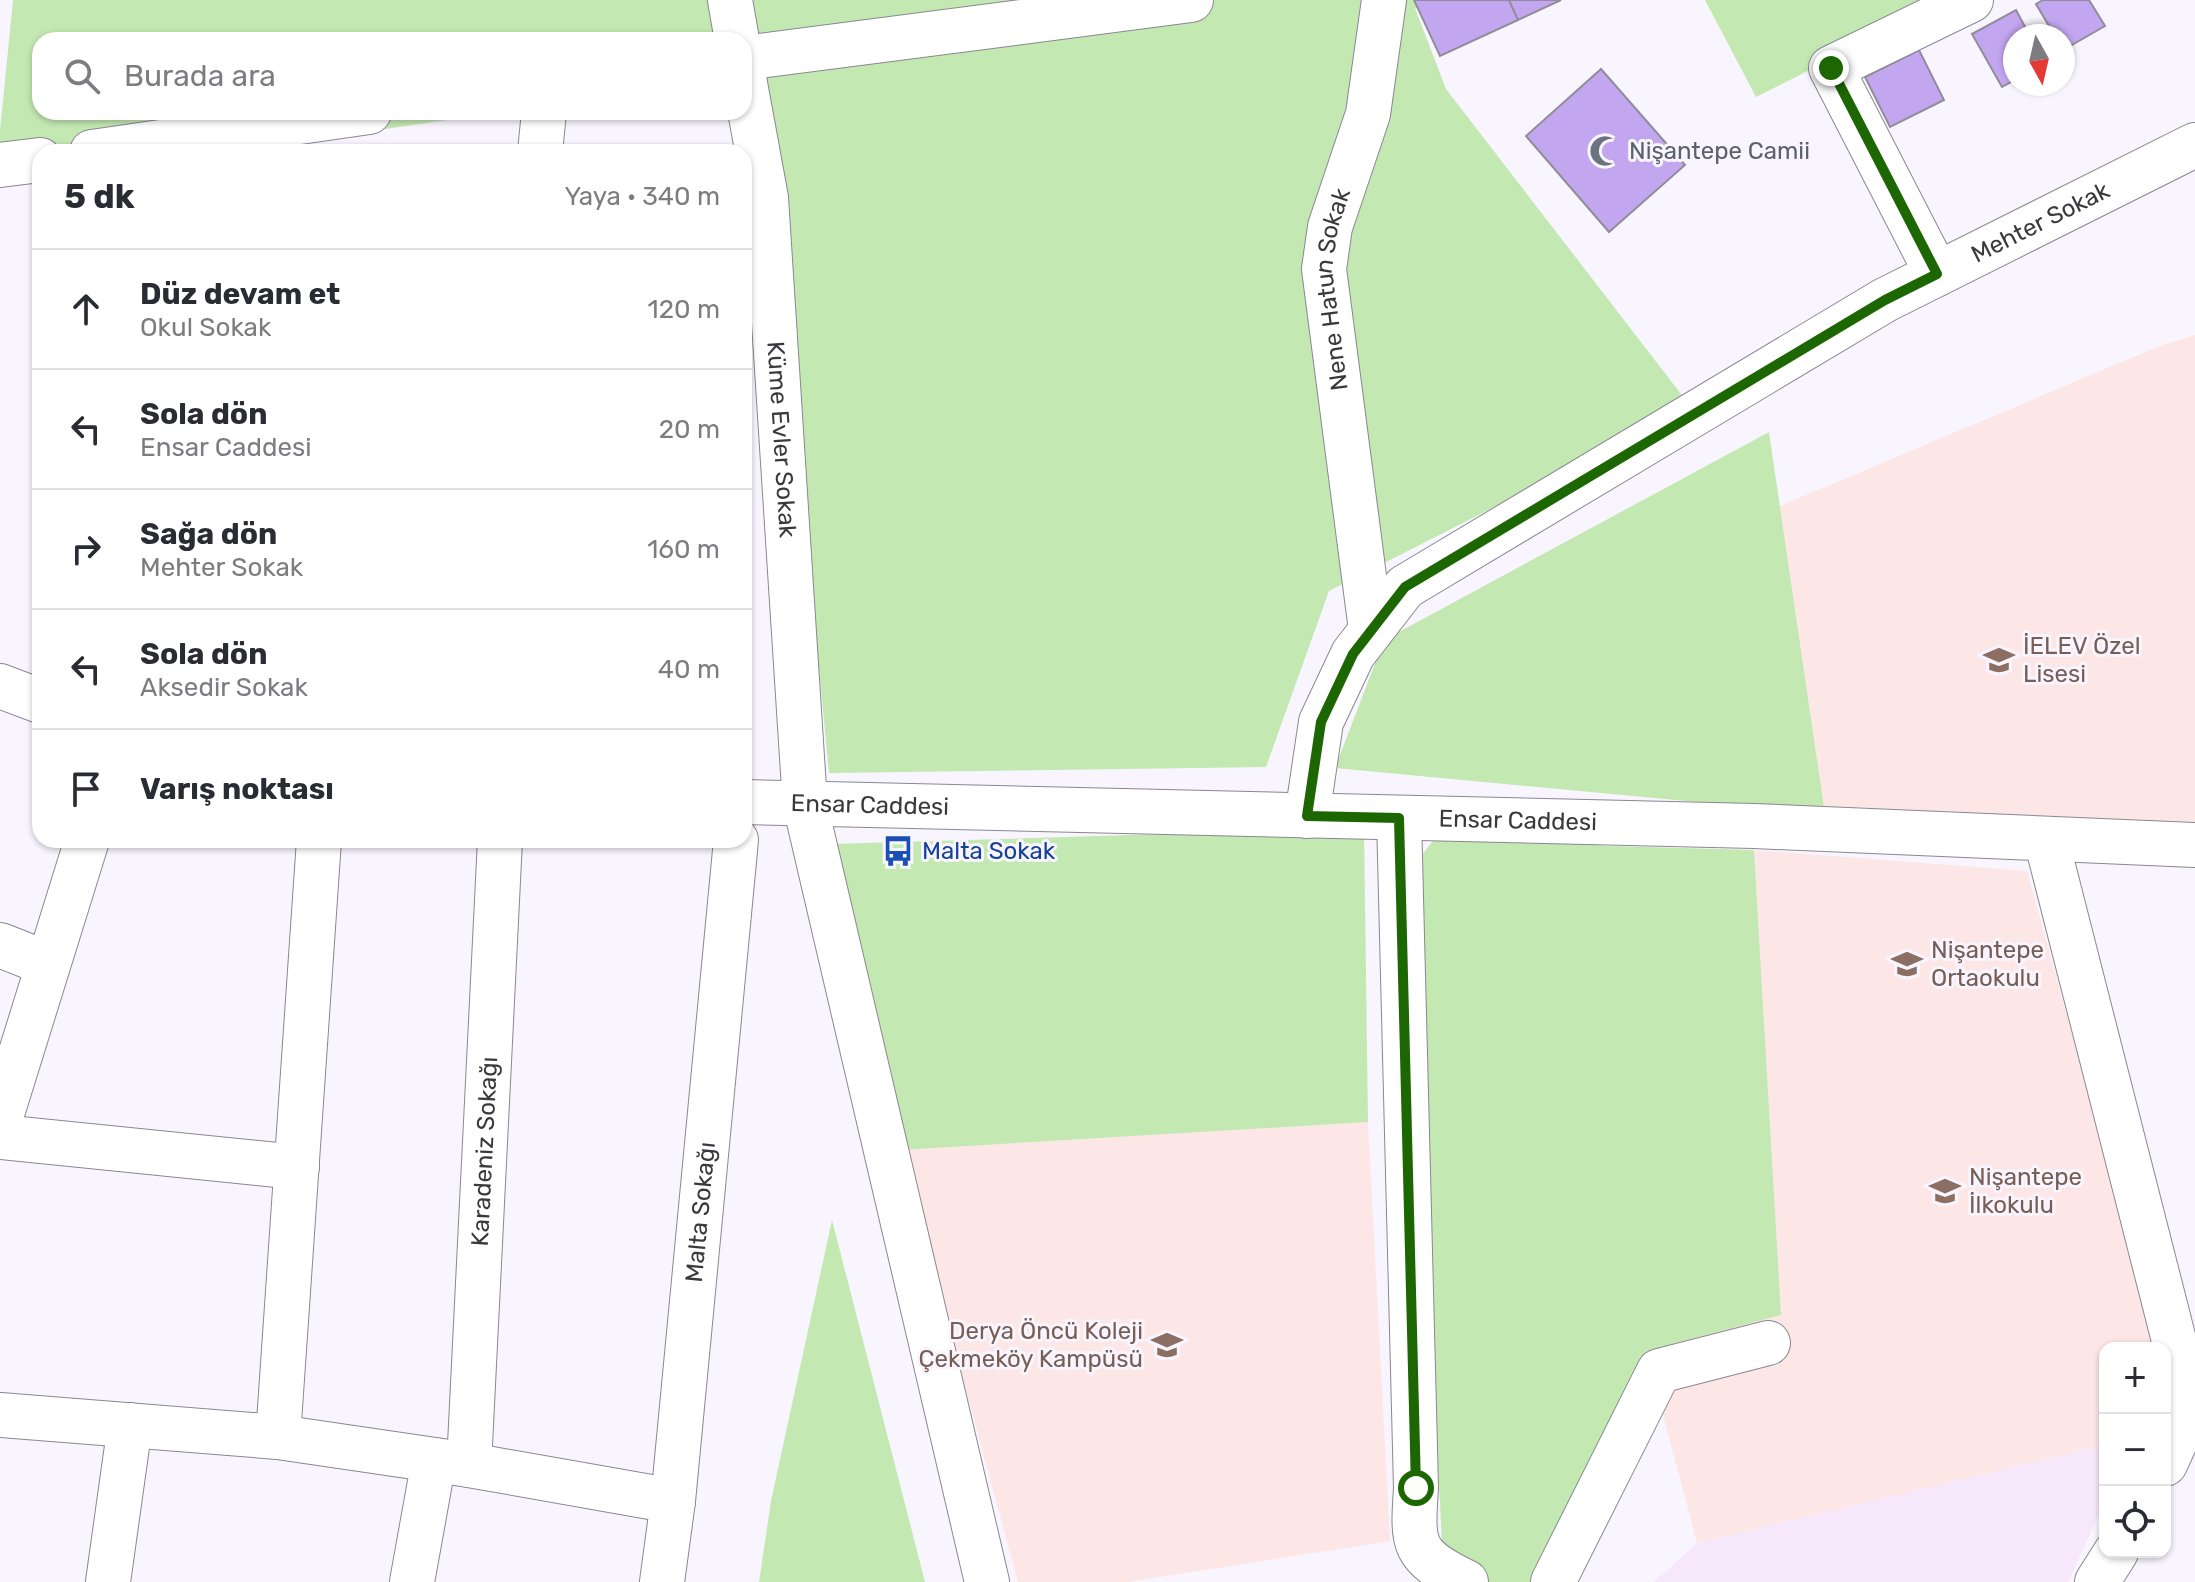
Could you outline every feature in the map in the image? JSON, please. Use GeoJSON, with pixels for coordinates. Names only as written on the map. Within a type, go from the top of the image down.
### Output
{"type":"FeatureCollection","features":[{"type":"Feature","properties":{"kind":"street"},"geometry":{"type":"LineString","coordinates":[[730,0],[736,32]]}},
{"type":"Feature","properties":{"kind":"street"},"geometry":{"type":"LineString","coordinates":[[752,56],[903,18],[1191,0]]}},
{"type":"Feature","properties":{"kind":"street","name":"Nene Hatun Sokak"},"geometry":{"type":"LineString","coordinates":[[1371,630],[1324,269],[1330,227],[1368,114],[1384,0]]}},
{"type":"Feature","properties":{"kind":"street"},"geometry":{"type":"LineString","coordinates":[[1937,274],[1831,68],[1971,0]]}},
{"type":"Feature","properties":{"kind":"street"},"geometry":{"type":"LineString","coordinates":[[147,144],[314,120]]}},
{"type":"Feature","properties":{"kind":"street"},"geometry":{"type":"LineString","coordinates":[[541,144],[543,120]]}},
{"type":"Feature","properties":{"kind":"street","name":"Küme Evler Sokak"},"geometry":{"type":"LineString","coordinates":[[752,120],[766,198],[805,804],[987,1582]]}},
{"type":"Feature","properties":{"kind":"street","name":"Mehter Sokak"},"geometry":{"type":"LineString","coordinates":[[1307,816],[1321,722],[1353,654],[1405,587],[1885,300],[2195,145]]}},
{"type":"Feature","properties":{"kind":"street"},"geometry":{"type":"LineString","coordinates":[[0,165],[32,161]]}},
{"type":"Feature","properties":{"kind":"street"},"geometry":{"type":"LineString","coordinates":[[0,686],[32,698]]}},
{"type":"Feature","properties":{"kind":"street","name":"Ensar Caddesi"},"geometry":{"type":"LineString","coordinates":[[752,802],[1754,826],[2195,845]]}},
{"type":"Feature","properties":{"kind":"street"},"geometry":{"type":"LineString","coordinates":[[1399,818],[1416,1488],[1413,1533],[1431,1564],[1466,1582]]}},
{"type":"Feature","properties":{"kind":"street"},"geometry":{"type":"LineString","coordinates":[[2046,839],[2191,1407],[2171,1451]]}},
{"type":"Feature","properties":{"kind":"street"},"geometry":{"type":"LineString","coordinates":[[0,1120],[84,848]]}},
{"type":"Feature","properties":{"kind":"street"},"geometry":{"type":"LineString","coordinates":[[278,1437],[318,848]]}},
{"type":"Feature","properties":{"kind":"street","name":"Karadeniz Sokağı"},"geometry":{"type":"LineString","coordinates":[[412,1582],[452,1462],[499,848]]}},
{"type":"Feature","properties":{"kind":"street","name":"Malta Sokağı"},"geometry":{"type":"LineString","coordinates":[[662,1582],[673,1501],[735,848]]}},
{"type":"Feature","properties":{"kind":"street"},"geometry":{"type":"LineString","coordinates":[[0,945],[48,964]]}},
{"type":"Feature","properties":{"kind":"street"},"geometry":{"type":"LineString","coordinates":[[0,1137],[297,1167]]}},
{"type":"Feature","properties":{"kind":"street"},"geometry":{"type":"LineString","coordinates":[[1553,1582],[1659,1371],[1768,1343]]}},
{"type":"Feature","properties":{"kind":"street"},"geometry":{"type":"LineString","coordinates":[[0,1415],[278,1437],[452,1462],[673,1501]]}},
{"type":"Feature","properties":{"kind":"street"},"geometry":{"type":"LineString","coordinates":[[108,1582],[130,1425]]}},
{"type":"Feature","properties":{"kind":"street"},"geometry":{"type":"LineString","coordinates":[[2097,1582],[2112,1558]]}},
{"type":"Feature","properties":{"kind":"shaded area","name":"İELEV Özel Lisesi"},"geometry":{"type":"Polygon","coordinates":[[[2195,335],[2195,855],[1825,814],[1780,506],[2162,345],[2195,335]]]}},
{"type":"Feature","properties":{"kind":"shaded area"},"geometry":{"type":"Polygon","coordinates":[[[1754,850],[2027,871],[2123,1218],[2152,1342],[2099,1342],[2099,1446],[1697,1543],[1646,1351],[1781,1315],[1754,850]]]}},
{"type":"Feature","properties":{"kind":"shaded area","name":"Derya Öncü Koleji Çekmeköy Kampüsü"},"geometry":{"type":"Polygon","coordinates":[[[1368,1122],[1390,1541],[1128,1582],[1018,1582],[901,1150],[1368,1122]]]}},
{"type":"Feature","properties":{"kind":"shaded area"},"geometry":{"type":"Polygon","coordinates":[[[2099,1446],[2099,1514],[2068,1582],[1654,1582],[1697,1543],[2099,1446]]]}},
{"type":"Feature","properties":{"kind":"green space"},"geometry":{"type":"Polygon","coordinates":[[[13,0],[711,0],[717,32],[32,32],[32,120],[447,120],[283,144],[32,144],[32,159],[0,186],[0,131],[13,0]]]}},
{"type":"Feature","properties":{"kind":"green space"},"geometry":{"type":"Polygon","coordinates":[[[749,0],[1440,0],[1415,8],[1446,89],[1691,407],[1329,591],[1266,767],[829,773],[765,102],[749,0]]]}},
{"type":"Feature","properties":{"kind":"green space"},"geometry":{"type":"Polygon","coordinates":[[[1705,0],[1948,0],[1756,97],[1705,0]]]}},
{"type":"Feature","properties":{"kind":"green space"},"geometry":{"type":"Polygon","coordinates":[[[1769,432],[1825,814],[1335,768],[1384,640],[1769,432]]]}},
{"type":"Feature","properties":{"kind":"green space"},"geometry":{"type":"Polygon","coordinates":[[[1364,828],[1368,1122],[901,1150],[832,844],[1364,828]]]}},
{"type":"Feature","properties":{"kind":"green space"},"geometry":{"type":"Polygon","coordinates":[[[1441,831],[1607,846],[1754,850],[1781,1315],[1646,1351],[1533,1582],[1475,1582],[1443,1563],[1408,872],[1441,831]]]}},
{"type":"Feature","properties":{"kind":"green space"},"geometry":{"type":"Polygon","coordinates":[[[832,1220],[925,1582],[759,1582],[771,1501],[832,1220]]]}},
{"type":"Feature","properties":{"kind":"building"},"geometry":{"type":"Polygon","coordinates":[[[1414,0],[1509,0],[1518,20],[1440,56],[1414,0]]]}},
{"type":"Feature","properties":{"kind":"building"},"geometry":{"type":"Polygon","coordinates":[[[1509,0],[1561,0],[1518,20],[1509,0]]]}},
{"type":"Feature","properties":{"kind":"building"},"geometry":{"type":"Polygon","coordinates":[[[2043,0],[2089,0],[2105,26],[2075,43],[2075,24],[2048,24],[2036,4],[2043,0]]]}},
{"type":"Feature","properties":{"kind":"building"},"geometry":{"type":"Polygon","coordinates":[[[2016,10],[2024,24],[2003,24],[2003,86],[2002,87],[1972,34],[2016,10]]]}},
{"type":"Feature","properties":{"kind":"building"},"geometry":{"type":"Polygon","coordinates":[[[1919,50],[1944,100],[1890,127],[1865,77],[1919,50]]]}},
{"type":"Feature","properties":{"kind":"building","name":"Nişantepe Camii"},"geometry":{"type":"Polygon","coordinates":[[[1601,69],[1685,165],[1609,232],[1526,136],[1601,69]]]}},
{"type":"Feature","properties":{"kind":"place","name":"Nişantepe Camii"},"geometry":{"type":"Point","coordinates":[1605,151]}},
{"type":"Feature","properties":{"kind":"place","name":"İELEV Özel Lisesi"},"geometry":{"type":"Point","coordinates":[1999,660]}},
{"type":"Feature","properties":{"kind":"place","name":"Malta Sokak"},"geometry":{"type":"Point","coordinates":[898,851]}},
{"type":"Feature","properties":{"kind":"place","name":"Nişantepe Ortaokulu"},"geometry":{"type":"Point","coordinates":[1907,964]}},
{"type":"Feature","properties":{"kind":"place","name":"Nişantepe İlkokulu"},"geometry":{"type":"Point","coordinates":[1945,1191]}},
{"type":"Feature","properties":{"kind":"place","name":"Derya Öncü Koleji Çekmeköy Kampüsü"},"geometry":{"type":"Point","coordinates":[1167,1345]}},
{"type":"Feature","properties":{"kind":"route"},"geometry":{"type":"LineString","coordinates":[[1416,1488],[1399,818],[1307,816],[1321,722],[1353,654],[1405,587],[1885,300],[1937,274],[1831,68]]}}]}
